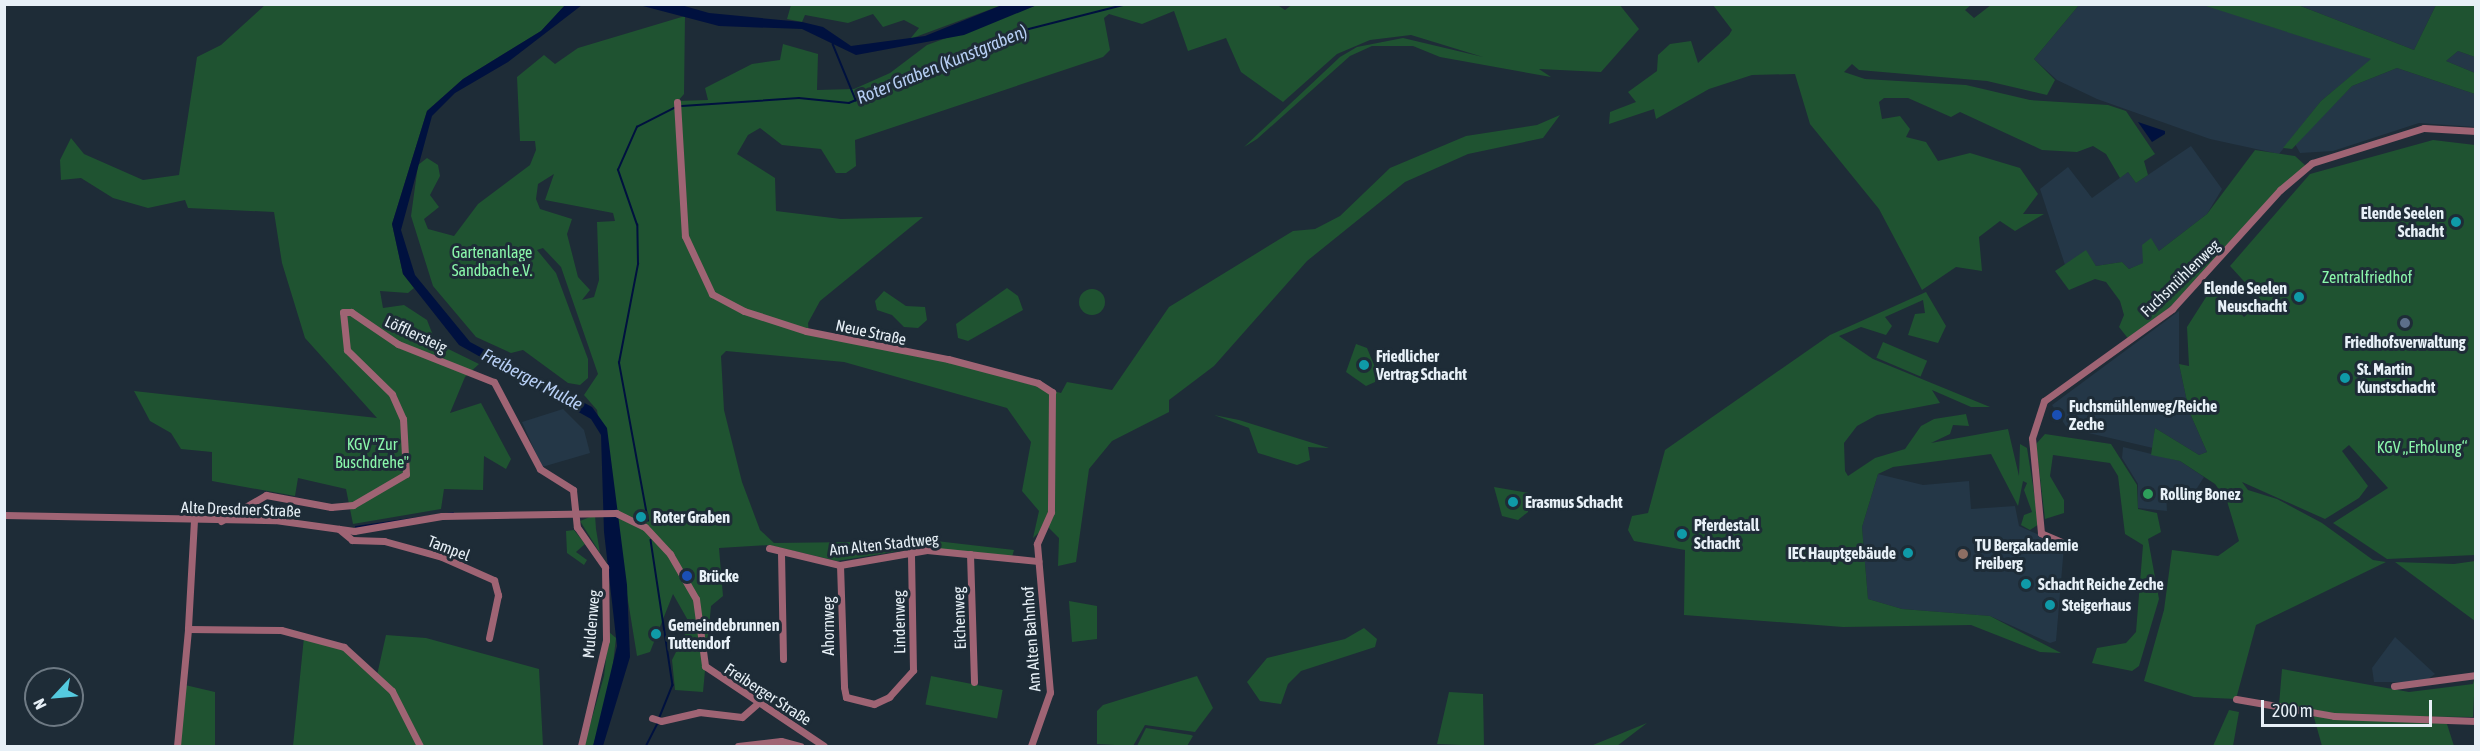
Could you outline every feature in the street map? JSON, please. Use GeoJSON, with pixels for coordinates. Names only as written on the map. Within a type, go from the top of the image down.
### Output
{"type":"FeatureCollection","features":[{"type":"Feature","properties":{"kind":"street","name":"Neue Straße"},"geometry":{"type":"LineString","coordinates":[[677,102],[685,236],[712,294],[744,311],[806,330],[948,359],[1038,383],[1052,392],[1051,512],[1037,544],[1038,561]]}},
{"type":"Feature","properties":{"kind":"street","name":"Fuchsmühlenweg"},"geometry":{"type":"LineString","coordinates":[[2064,543],[2041,533],[2031,438],[2044,402],[2172,309],[2306,166],[2424,128],[2475,131]]}},
{"type":"Feature","properties":{"kind":"street","name":"Löfflersteig"},"geometry":{"type":"LineString","coordinates":[[221,521],[266,495],[331,507],[353,505],[406,474],[403,419],[392,394],[347,350],[340,315],[347,311],[398,344],[499,387],[537,464],[573,490],[580,510]]}},
{"type":"Feature","properties":{"kind":"street","name":"Freiberger Straße"},"geometry":{"type":"LineString","coordinates":[[580,510],[616,513],[640,524],[670,554],[696,599],[705,666],[824,747]]}},
{"type":"Feature","properties":{"kind":"street","name":"Alte Dresdner Straße"},"geometry":{"type":"LineString","coordinates":[[4,515],[221,521],[275,520],[339,529],[429,517],[580,510]]}},
{"type":"Feature","properties":{"kind":"street","name":"Muldenweg"},"geometry":{"type":"LineString","coordinates":[[580,510],[577,527],[605,567],[609,591],[606,640],[581,747]]}},
{"type":"Feature","properties":{"kind":"street"},"geometry":{"type":"LineString","coordinates":[[177,747],[188,629],[194,520]]}},
{"type":"Feature","properties":{"kind":"street","name":"Tampel"},"geometry":{"type":"LineString","coordinates":[[339,529],[352,540],[384,541],[433,554],[494,580],[498,595],[489,638]]}},
{"type":"Feature","properties":{"kind":"street","name":"Am Alten Stadtweg"},"geometry":{"type":"LineString","coordinates":[[769,548],[781,553],[840,565],[911,551],[1038,561]]}},
{"type":"Feature","properties":{"kind":"street","name":"Lindenweg"},"geometry":{"type":"LineString","coordinates":[[844,687],[846,697],[874,704],[890,697],[913,670],[911,551]]}},
{"type":"Feature","properties":{"kind":"street"},"geometry":{"type":"LineString","coordinates":[[781,553],[783,658]]}},
{"type":"Feature","properties":{"kind":"street","name":"Eichenweg"},"geometry":{"type":"LineString","coordinates":[[970,554],[974,682]]}},
{"type":"Feature","properties":{"kind":"street","name":"Am Alten Bahnhof"},"geometry":{"type":"LineString","coordinates":[[1031,747],[1050,692],[1038,561]]}},
{"type":"Feature","properties":{"kind":"street","name":"Ahornweg"},"geometry":{"type":"LineString","coordinates":[[840,565],[844,687]]}},
{"type":"Feature","properties":{"kind":"street"},"geometry":{"type":"LineString","coordinates":[[188,629],[281,630],[344,647],[392,690],[420,747]]}},
{"type":"Feature","properties":{"kind":"street"},"geometry":{"type":"LineString","coordinates":[[2394,686],[2475,675]]}},
{"type":"Feature","properties":{"kind":"street"},"geometry":{"type":"LineString","coordinates":[[2236,699],[2334,716],[2475,721]]}},
{"type":"Feature","properties":{"kind":"street"},"geometry":{"type":"LineString","coordinates":[[655,719],[699,712],[742,717],[758,703]]}},
{"type":"Feature","properties":{"kind":"street"},"geometry":{"type":"LineString","coordinates":[[738,747],[781,741],[800,747]]}},
{"type":"Feature","properties":{"kind":"shaded area"},"geometry":{"type":"Polygon","coordinates":[[[2203,4],[2372,59],[2321,101],[2279,154],[2210,139],[2097,99],[2057,80],[2034,59],[2079,5],[2203,4]]]}},
{"type":"Feature","properties":{"kind":"shaded area"},"geometry":{"type":"Polygon","coordinates":[[[2436,4],[2414,50],[2298,5],[2436,4]]]}},
{"type":"Feature","properties":{"kind":"shaded area"},"geometry":{"type":"Polygon","coordinates":[[[2458,51],[2475,57],[2475,73],[2446,61],[2458,51]]]}},
{"type":"Feature","properties":{"kind":"shaded area"},"geometry":{"type":"Polygon","coordinates":[[[2397,68],[2475,94],[2475,127],[2419,123],[2333,151],[2300,153],[2295,144],[2352,86],[2397,68]]]}},
{"type":"Feature","properties":{"kind":"shaded area"},"geometry":{"type":"Polygon","coordinates":[[[2191,146],[2222,189],[2207,214],[2159,251],[2151,239],[2144,263],[2129,269],[2122,262],[2096,266],[2086,251],[2065,265],[2040,189],[2068,167],[2092,198],[2128,172],[2136,183],[2191,146]]]}},
{"type":"Feature","properties":{"kind":"shaded area"},"geometry":{"type":"Polygon","coordinates":[[[2179,311],[2179,364],[2189,411],[2207,452],[2199,455],[2155,428],[2153,448],[2067,428],[2052,405],[2179,311]]]}},
{"type":"Feature","properties":{"kind":"shaded area"},"geometry":{"type":"Polygon","coordinates":[[[563,409],[584,430],[590,453],[542,467],[522,422],[563,409]]]}},
{"type":"Feature","properties":{"kind":"shaded area"},"geometry":{"type":"Polygon","coordinates":[[[2123,447],[2180,461],[2204,477],[2194,493],[2166,492],[2167,511],[2138,508],[2138,484],[2122,458],[2123,447]]]}},
{"type":"Feature","properties":{"kind":"shaded area","name":"TU Bergakademie Freiberg"},"geometry":{"type":"Polygon","coordinates":[[[1878,474],[1923,485],[1969,481],[1971,509],[2015,506],[2019,526],[2064,546],[2056,641],[2050,643],[1990,616],[1902,609],[1868,599],[1862,527],[1878,474]]]}},
{"type":"Feature","properties":{"kind":"shaded area"},"geometry":{"type":"Polygon","coordinates":[[[2395,637],[2435,674],[2424,682],[2374,682],[2372,668],[2395,637]]]}},
{"type":"Feature","properties":{"kind":"green space","name":"Gartenanlage Sandbach e.V."},"geometry":{"type":"Polygon","coordinates":[[[1276,4],[1285,10],[1293,4],[1619,4],[1639,29],[1601,72],[1539,69],[1551,77],[1440,57],[1413,46],[1372,46],[1350,56],[1257,139],[1244,147],[1340,57],[1357,47],[1403,38],[1483,57],[1411,35],[1370,40],[1337,54],[1283,102],[1241,72],[1226,38],[1188,51],[1174,11],[1142,24],[1109,14],[1104,18],[1110,50],[1103,57],[855,140],[856,166],[846,173],[836,173],[821,149],[782,145],[760,128],[748,135],[737,154],[775,178],[776,211],[841,219],[923,217],[820,301],[808,323],[809,334],[961,365],[1061,393],[1067,382],[1112,390],[1169,307],[1293,231],[1315,229],[1340,216],[1390,168],[1466,136],[1537,125],[1560,115],[1543,138],[1468,154],[1405,182],[1307,261],[1214,366],[1169,400],[1169,412],[1112,441],[1089,469],[1076,562],[1058,566],[1059,538],[1049,528],[1049,497],[1047,525],[1033,538],[1039,511],[1022,491],[1031,442],[1007,408],[844,362],[726,351],[721,356],[724,410],[742,482],[760,530],[774,543],[936,541],[1014,550],[1012,557],[924,547],[837,561],[769,545],[719,548],[723,596],[711,606],[703,692],[675,690],[672,660],[690,624],[673,594],[650,652],[637,656],[597,410],[584,395],[598,374],[561,267],[543,248],[537,250],[556,273],[588,359],[588,378],[580,385],[568,383],[523,350],[511,353],[476,337],[433,286],[411,216],[418,165],[427,158],[438,165],[440,176],[430,195],[439,207],[424,219],[428,229],[454,236],[478,204],[530,165],[536,150],[535,141],[520,141],[517,77],[544,55],[555,64],[578,48],[685,16],[684,94],[678,101],[708,100],[705,88],[752,64],[780,60],[783,44],[818,54],[817,90],[854,89],[890,73],[927,45],[1037,5],[1276,4]],[[554,174],[538,184],[536,199],[540,209],[572,219],[567,234],[578,277],[590,290],[582,300],[594,297],[599,280],[597,222],[615,221],[613,213],[545,200],[554,174]]]}},
{"type":"Feature","properties":{"kind":"green space","name":"KGV \"Zur Buschdrehe\""},"geometry":{"type":"Polygon","coordinates":[[[265,5],[566,5],[541,31],[463,79],[427,111],[392,224],[403,274],[414,288],[408,293],[380,291],[383,308],[404,305],[427,320],[436,343],[479,364],[465,377],[450,413],[481,403],[511,459],[506,469],[484,456],[483,490],[444,489],[441,509],[353,524],[346,489],[298,478],[295,496],[212,481],[212,452],[181,449],[171,433],[150,421],[134,391],[377,418],[305,338],[282,263],[274,212],[188,208],[185,200],[148,208],[113,198],[81,178],[61,180],[60,160],[71,138],[84,154],[143,180],[179,175],[197,57],[221,45],[265,5]]]}},
{"type":"Feature","properties":{"kind":"green space"},"geometry":{"type":"Polygon","coordinates":[[[791,5],[1002,5],[910,39],[919,28],[904,20],[883,27],[873,14],[848,23],[805,15],[802,22],[787,19],[791,5]]]}},
{"type":"Feature","properties":{"kind":"green space"},"geometry":{"type":"Polygon","coordinates":[[[1713,5],[1971,5],[1965,10],[1974,18],[1991,5],[2079,5],[2034,59],[2055,80],[2047,95],[1987,81],[1859,70],[1852,64],[1844,72],[1865,79],[1966,85],[2030,100],[2108,105],[2126,111],[2155,154],[2144,161],[2148,175],[2136,183],[2128,172],[2120,178],[2106,154],[2093,146],[2077,152],[2042,150],[1960,112],[1951,117],[1908,98],[1884,98],[1879,102],[1882,119],[1900,116],[1910,129],[1906,137],[1926,142],[1938,161],[1970,153],[2020,168],[2038,194],[2023,214],[2044,214],[2015,231],[2000,221],[1979,237],[1982,271],[1956,267],[1922,290],[1879,209],[1810,124],[1795,74],[1752,75],[1709,89],[1656,119],[1654,109],[1609,124],[1610,112],[1636,102],[1628,92],[1657,71],[1658,55],[1670,44],[1691,41],[1698,63],[1729,35],[1732,30],[1713,5]]]}},
{"type":"Feature","properties":{"kind":"green space"},"geometry":{"type":"Polygon","coordinates":[[[2203,5],[2298,5],[2414,50],[2436,5],[2475,5],[2475,57],[2458,51],[2446,61],[2475,73],[2475,94],[2397,68],[2352,86],[2292,149],[2283,148],[2321,101],[2371,59],[2203,5]]]}},
{"type":"Feature","properties":{"kind":"green space"},"geometry":{"type":"Polygon","coordinates":[[[2433,140],[2475,145],[2475,555],[2387,559],[2333,523],[2388,488],[2349,445],[2342,451],[2368,486],[2359,498],[2325,519],[2242,482],[2248,490],[2277,499],[2322,523],[2373,560],[2386,562],[2256,625],[2236,699],[2194,697],[2144,681],[2164,610],[2172,550],[2218,556],[2239,541],[2227,501],[2215,484],[2180,461],[2151,455],[2155,428],[2199,455],[2207,452],[2189,411],[2179,364],[2189,366],[2187,327],[2215,283],[2244,317],[2262,301],[2230,266],[2310,174],[2433,140]]]}},
{"type":"Feature","properties":{"kind":"green space"},"geometry":{"type":"Polygon","coordinates":[[[2255,150],[2295,156],[2306,166],[2209,273],[2130,341],[2119,327],[2124,315],[2120,301],[2106,282],[2095,279],[2069,290],[2055,271],[2086,250],[2096,266],[2122,262],[2129,269],[2143,263],[2142,245],[2151,238],[2159,251],[2207,214],[2255,150]]]}},
{"type":"Feature","properties":{"kind":"green space"},"geometry":{"type":"Polygon","coordinates":[[[1007,288],[1018,296],[1023,310],[968,341],[958,338],[956,324],[1007,288]]]}},
{"type":"Feature","properties":{"kind":"green space"},"geometry":{"type":"Polygon","coordinates":[[[1092,289],[1101,293],[1105,302],[1101,311],[1092,315],[1083,311],[1079,302],[1083,293],[1092,289]]]}},
{"type":"Feature","properties":{"kind":"green space"},"geometry":{"type":"Polygon","coordinates":[[[884,291],[906,306],[925,307],[927,320],[918,328],[904,327],[892,315],[877,310],[875,301],[884,291]]]}},
{"type":"Feature","properties":{"kind":"green space"},"geometry":{"type":"Polygon","coordinates":[[[1926,292],[1946,326],[1938,343],[1908,335],[1915,314],[1925,313],[1923,300],[1885,317],[1892,326],[1886,335],[1861,327],[1839,336],[1873,359],[1990,407],[1971,407],[1932,390],[1940,403],[1877,415],[1857,426],[1844,443],[1845,471],[1848,476],[1875,458],[1905,449],[1921,426],[1934,419],[1966,414],[1969,426],[1953,425],[1950,434],[1931,443],[2008,429],[2019,476],[2020,444],[2027,448],[2039,524],[2030,530],[2021,525],[2024,515],[2032,512],[2024,490],[2027,483],[2023,481],[2018,506],[1991,454],[1893,467],[1878,474],[1862,527],[1868,599],[1902,609],[1990,616],[2061,653],[2040,652],[1971,625],[1843,627],[1684,615],[1685,550],[1634,541],[1628,530],[1632,516],[1648,513],[1665,450],[1830,335],[1926,292]]]}},
{"type":"Feature","properties":{"kind":"green space"},"geometry":{"type":"Polygon","coordinates":[[[1883,342],[1927,361],[1921,376],[1876,358],[1883,342]]]}},
{"type":"Feature","properties":{"kind":"green space"},"geometry":{"type":"Polygon","coordinates":[[[1356,344],[1367,348],[1377,372],[1375,382],[1366,386],[1346,372],[1356,344]]]}},
{"type":"Feature","properties":{"kind":"green space"},"geometry":{"type":"Polygon","coordinates":[[[1214,415],[1239,420],[1329,448],[1308,447],[1310,460],[1297,465],[1258,453],[1249,428],[1214,415]]]}},
{"type":"Feature","properties":{"kind":"green space"},"geometry":{"type":"Polygon","coordinates":[[[2045,434],[2111,444],[2137,485],[2138,509],[2157,513],[2161,532],[2148,539],[2159,599],[2139,666],[2132,671],[2092,663],[2097,648],[2126,643],[2136,632],[2143,545],[2125,534],[2118,476],[2110,463],[2053,455],[2050,476],[2064,500],[2064,513],[2045,519],[2036,444],[2045,434]]]}},
{"type":"Feature","properties":{"kind":"green space"},"geometry":{"type":"Polygon","coordinates":[[[1494,487],[1529,493],[1528,512],[1518,520],[1502,516],[1494,487]]]}},
{"type":"Feature","properties":{"kind":"green space"},"geometry":{"type":"Polygon","coordinates":[[[595,515],[596,529],[600,553],[580,521],[595,515]]]}},
{"type":"Feature","properties":{"kind":"green space"},"geometry":{"type":"Polygon","coordinates":[[[574,530],[585,544],[576,552],[587,560],[584,565],[567,553],[566,531],[574,530]]]}},
{"type":"Feature","properties":{"kind":"green space"},"geometry":{"type":"Polygon","coordinates":[[[2475,561],[2475,621],[2395,562],[2454,564],[2475,561]]]}},
{"type":"Feature","properties":{"kind":"green space"},"geometry":{"type":"Polygon","coordinates":[[[1069,601],[1097,606],[1097,639],[1072,642],[1069,601]]]}},
{"type":"Feature","properties":{"kind":"green space"},"geometry":{"type":"Polygon","coordinates":[[[1364,628],[1377,639],[1375,647],[1301,671],[1288,684],[1281,704],[1260,701],[1247,682],[1267,658],[1345,639],[1364,628]]]}},
{"type":"Feature","properties":{"kind":"green space"},"geometry":{"type":"Polygon","coordinates":[[[609,632],[616,638],[610,689],[593,746],[584,746],[604,676],[609,632]]]}},
{"type":"Feature","properties":{"kind":"green space"},"geometry":{"type":"Polygon","coordinates":[[[386,635],[426,638],[539,669],[543,746],[293,746],[304,637],[344,650],[377,675],[386,635]]]}},
{"type":"Feature","properties":{"kind":"green space"},"geometry":{"type":"Polygon","coordinates":[[[2282,669],[2409,692],[2473,684],[2475,675],[2473,717],[2353,716],[2279,705],[2282,669]]]}},
{"type":"Feature","properties":{"kind":"green space"},"geometry":{"type":"Polygon","coordinates":[[[931,676],[1003,690],[997,718],[925,704],[931,676]]]}},
{"type":"Feature","properties":{"kind":"green space"},"geometry":{"type":"Polygon","coordinates":[[[1197,676],[1213,708],[1195,732],[1145,725],[1133,746],[1097,744],[1097,711],[1103,705],[1197,676]]]}},
{"type":"Feature","properties":{"kind":"green space"},"geometry":{"type":"Polygon","coordinates":[[[185,685],[215,692],[215,746],[177,746],[185,685]]]}},
{"type":"Feature","properties":{"kind":"green space"},"geometry":{"type":"Polygon","coordinates":[[[1449,692],[1483,694],[1484,746],[1437,744],[1449,692]]]}},
{"type":"Feature","properties":{"kind":"green space"},"geometry":{"type":"Polygon","coordinates":[[[2229,710],[2239,712],[2233,746],[2213,746],[2229,710]]]}},
{"type":"Feature","properties":{"kind":"green space"},"geometry":{"type":"Polygon","coordinates":[[[2313,714],[2446,721],[2454,746],[2322,746],[2313,714]]]}},
{"type":"Feature","properties":{"kind":"green space"},"geometry":{"type":"Polygon","coordinates":[[[1647,723],[1617,746],[1587,746],[1593,745],[1647,723]]]}},
{"type":"Feature","properties":{"kind":"green space"},"geometry":{"type":"Polygon","coordinates":[[[1146,728],[1193,736],[1187,746],[1137,746],[1146,728]]]}},
{"type":"Feature","properties":{"kind":"water","name":"Freiberger Mulde"},"geometry":{"type":"Polygon","coordinates":[[[565,5],[582,5],[508,62],[455,93],[432,116],[401,230],[415,275],[470,342],[592,407],[607,428],[627,585],[630,657],[603,746],[593,746],[617,646],[604,532],[601,435],[591,419],[459,345],[403,274],[392,224],[427,111],[463,79],[541,31],[565,5]]]}},
{"type":"Feature","properties":{"kind":"water"},"geometry":{"type":"Polygon","coordinates":[[[639,5],[681,5],[709,13],[802,22],[823,27],[851,46],[925,36],[1002,5],[1037,5],[964,35],[856,55],[802,29],[719,26],[639,5]]]}},
{"type":"Feature","properties":{"kind":"water"},"geometry":{"type":"Polygon","coordinates":[[[2138,122],[2165,131],[2165,134],[2152,142],[2138,122]]]}},
{"type":"Feature","properties":{"kind":"waterway","name":"Roter Graben (Kunstgraben)"},"geometry":{"type":"LineString","coordinates":[[682,106],[799,98],[849,103],[1025,30],[1127,4]]}},
{"type":"Feature","properties":{"kind":"waterway"},"geometry":{"type":"LineString","coordinates":[[833,44],[856,100]]}},
{"type":"Feature","properties":{"kind":"waterway","name":"Roter Graben (Kunstgraben)"},"geometry":{"type":"LineString","coordinates":[[648,521],[619,363],[638,264],[637,225],[618,170],[637,127],[674,108]]}},
{"type":"Feature","properties":{"kind":"waterway"},"geometry":{"type":"LineString","coordinates":[[356,527],[453,513]]}},
{"type":"Feature","properties":{"kind":"waterway","name":"Roter Graben (Kunstgraben)"},"geometry":{"type":"LineString","coordinates":[[651,540],[673,685],[660,717]]}},
{"type":"Feature","properties":{"kind":"waterway","name":"Roter Graben (Kunstgraben)"},"geometry":{"type":"LineString","coordinates":[[646,746],[658,722]]}},
{"type":"Feature","properties":{"kind":"place","name":"Elende Seelen Schacht"},"geometry":{"type":"Point","coordinates":[2456,222]}},
{"type":"Feature","properties":{"kind":"place","name":"Elende Seelen Neuschacht"},"geometry":{"type":"Point","coordinates":[2299,297]}},
{"type":"Feature","properties":{"kind":"place","name":"Friedhofsverwaltung"},"geometry":{"type":"Point","coordinates":[2405,323]}},
{"type":"Feature","properties":{"kind":"place","name":"Friedlicher Vertrag Schacht"},"geometry":{"type":"Point","coordinates":[1364,365]}},
{"type":"Feature","properties":{"kind":"place","name":"St. Martin Kunstschacht"},"geometry":{"type":"Point","coordinates":[2345,378]}},
{"type":"Feature","properties":{"kind":"place","name":"Fuchsmühlenweg/Reiche Zeche"},"geometry":{"type":"Point","coordinates":[2057,415]}},
{"type":"Feature","properties":{"kind":"place","name":"Rolling Bonez"},"geometry":{"type":"Point","coordinates":[2148,494]}},
{"type":"Feature","properties":{"kind":"place","name":"Erasmus Schacht"},"geometry":{"type":"Point","coordinates":[1513,502]}},
{"type":"Feature","properties":{"kind":"place","name":"Roter Graben"},"geometry":{"type":"Point","coordinates":[641,517]}},
{"type":"Feature","properties":{"kind":"place","name":"Pferdestall Schacht"},"geometry":{"type":"Point","coordinates":[1682,534]}},
{"type":"Feature","properties":{"kind":"place","name":"IEC Hauptgebäude"},"geometry":{"type":"Point","coordinates":[1908,553]}},
{"type":"Feature","properties":{"kind":"place","name":"TU Bergakademie Freiberg"},"geometry":{"type":"Point","coordinates":[1963,554]}},
{"type":"Feature","properties":{"kind":"place","name":"Brücke"},"geometry":{"type":"Point","coordinates":[687,576]}},
{"type":"Feature","properties":{"kind":"place","name":"Schacht Reiche Zeche"},"geometry":{"type":"Point","coordinates":[2026,584]}},
{"type":"Feature","properties":{"kind":"place","name":"Steigerhaus"},"geometry":{"type":"Point","coordinates":[2050,605]}},
{"type":"Feature","properties":{"kind":"place","name":"Gemeindebrunnen Tuttendorf"},"geometry":{"type":"Point","coordinates":[656,634]}},
{"type":"Feature","properties":{"kind":"park label","name":"Zentralfriedhof"},"geometry":{"type":"Point","coordinates":[2367,277]}},
{"type":"Feature","properties":{"kind":"park label","name":"KGV „Erholung“"},"geometry":{"type":"Point","coordinates":[2422,447]}}]}
